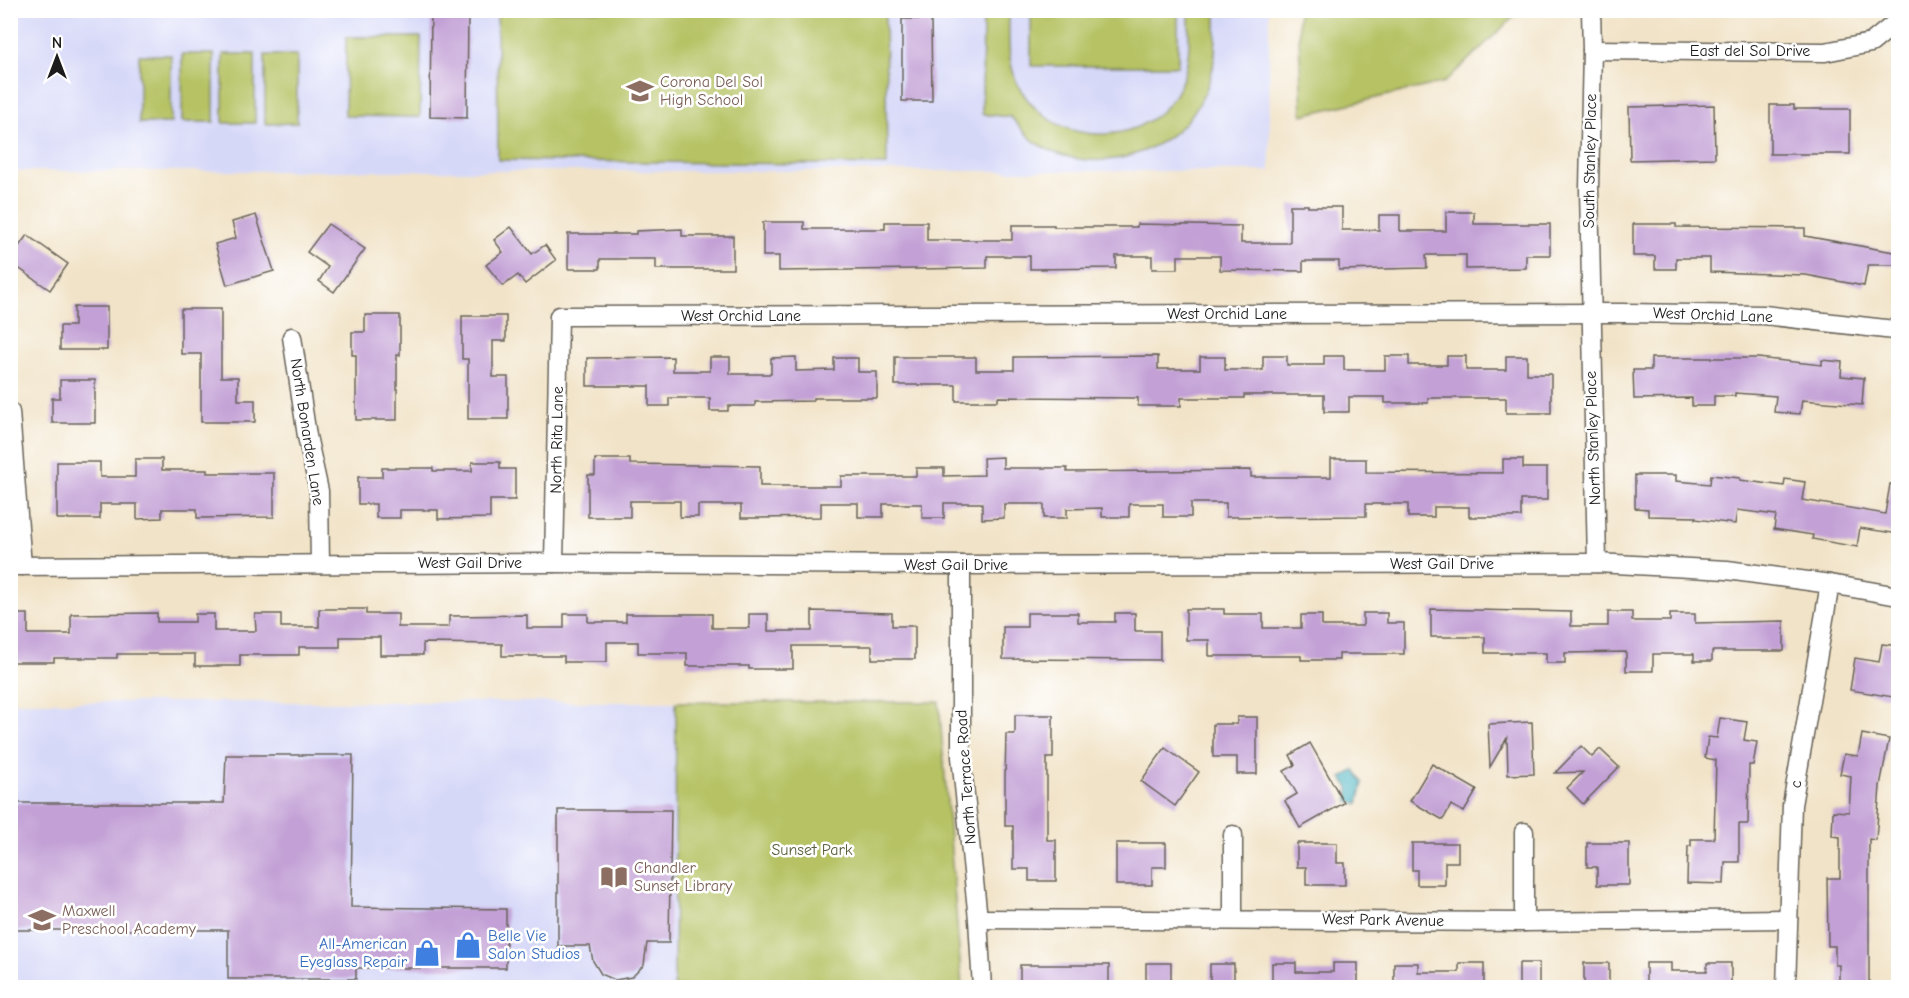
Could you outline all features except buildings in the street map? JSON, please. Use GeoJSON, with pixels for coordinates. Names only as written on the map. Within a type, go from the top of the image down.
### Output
{"type":"FeatureCollection","features":[{"type":"Feature","properties":{"kind":"street","name":"South Stanley Place"},"geometry":{"type":"LineString","coordinates":[[1590,312],[1591,10]]}},
{"type":"Feature","properties":{"kind":"street","name":"East del Sol Drive"},"geometry":{"type":"LineString","coordinates":[[1592,50],[1825,52],[1871,43],[1899,21]]}},
{"type":"Feature","properties":{"kind":"street","name":"West Orchid Lane"},"geometry":{"type":"LineString","coordinates":[[559,316],[1590,312],[1764,315],[1894,330]]}},
{"type":"Feature","properties":{"kind":"street","name":"North Stanley Place"},"geometry":{"type":"LineString","coordinates":[[1590,312],[1597,563]]}},
{"type":"Feature","properties":{"kind":"street","name":"North Rita Lane"},"geometry":{"type":"LineString","coordinates":[[554,563],[559,316]]}},
{"type":"Feature","properties":{"kind":"street","name":"North Bonarden Lane"},"geometry":{"type":"LineString","coordinates":[[292,337],[307,436],[319,491],[320,564]]}},
{"type":"Feature","properties":{"kind":"street"},"geometry":{"type":"LineString","coordinates":[[10,412],[16,566]]}},
{"type":"Feature","properties":{"kind":"street","name":"West Gail Drive"},"geometry":{"type":"LineString","coordinates":[[16,566],[554,563],[962,565],[1597,563],[1727,570],[1899,596]]}},
{"type":"Feature","properties":{"kind":"street","name":"North Terrace Road"},"geometry":{"type":"LineString","coordinates":[[962,565],[961,757],[978,919],[982,987]]}},
{"type":"Feature","properties":{"kind":"street","name":"c"},"geometry":{"type":"LineString","coordinates":[[1786,987],[1792,805],[1830,584]]}},
{"type":"Feature","properties":{"kind":"street"},"geometry":{"type":"LineString","coordinates":[[1524,832],[1524,922]]}},
{"type":"Feature","properties":{"kind":"street"},"geometry":{"type":"LineString","coordinates":[[1233,835],[1233,919]]}},
{"type":"Feature","properties":{"kind":"street","name":"West Park Avenue"},"geometry":{"type":"LineString","coordinates":[[978,919],[1524,922],[1788,919]]}},
{"type":"Feature","properties":{"kind":"shaded area","name":"Corona Del Sol High School"},"geometry":{"type":"Polygon","coordinates":[[[11,11],[1269,11],[1270,171],[11,171],[11,11]]]}},
{"type":"Feature","properties":{"kind":"shaded area"},"geometry":{"type":"Polygon","coordinates":[[[11,702],[676,702],[674,987],[11,988],[11,702]]]}},
{"type":"Feature","properties":{"kind":"green space"},"geometry":{"type":"Polygon","coordinates":[[[1298,10],[1520,11],[1445,82],[1302,115],[1298,10]]]}},
{"type":"Feature","properties":{"kind":"green space"},"geometry":{"type":"Polygon","coordinates":[[[497,11],[885,11],[887,165],[498,160],[497,11]]]}},
{"type":"Feature","properties":{"kind":"green space"},"geometry":{"type":"Polygon","coordinates":[[[983,11],[1009,11],[1011,61],[1021,90],[1037,110],[1057,124],[1080,132],[1104,134],[1128,130],[1149,121],[1168,105],[1184,75],[1189,47],[1189,11],[1216,11],[1212,72],[1205,92],[1193,113],[1176,131],[1157,145],[1111,160],[1087,160],[1063,156],[1037,143],[1011,117],[982,114],[983,11]]]}},
{"type":"Feature","properties":{"kind":"green space"},"geometry":{"type":"Polygon","coordinates":[[[1031,11],[1178,11],[1178,66],[1031,66],[1031,11]]]}},
{"type":"Feature","properties":{"kind":"green space"},"geometry":{"type":"Polygon","coordinates":[[[346,37],[421,37],[420,117],[345,116],[346,37]]]}},
{"type":"Feature","properties":{"kind":"green space"},"geometry":{"type":"Polygon","coordinates":[[[182,54],[214,54],[214,122],[182,122],[182,54]]]}},
{"type":"Feature","properties":{"kind":"green space"},"geometry":{"type":"Polygon","coordinates":[[[223,54],[255,54],[255,123],[223,123],[223,54]]]}},
{"type":"Feature","properties":{"kind":"green space"},"geometry":{"type":"Polygon","coordinates":[[[139,55],[171,55],[171,123],[139,123],[139,55]]]}},
{"type":"Feature","properties":{"kind":"green space"},"geometry":{"type":"Polygon","coordinates":[[[265,55],[297,55],[297,123],[265,124],[265,55]]]}},
{"type":"Feature","properties":{"kind":"green space","name":"Sunset Park"},"geometry":{"type":"Polygon","coordinates":[[[676,702],[939,702],[962,987],[674,987],[676,702]]]}},
{"type":"Feature","properties":{"kind":"water"},"geometry":{"type":"Polygon","coordinates":[[[1355,770],[1363,783],[1358,804],[1348,802],[1349,788],[1342,778],[1355,770]]]}},
{"type":"Feature","properties":{"kind":"place","name":"Corona Del Sol High School"},"geometry":{"type":"Point","coordinates":[640,91]}},
{"type":"Feature","properties":{"kind":"place","name":"Chandler Sunset Library"},"geometry":{"type":"Point","coordinates":[614,877]}},
{"type":"Feature","properties":{"kind":"place","name":"Maxwell Preschool Academy"},"geometry":{"type":"Point","coordinates":[42,920]}},
{"type":"Feature","properties":{"kind":"place","name":"Belle Vie Salon Studios"},"geometry":{"type":"Point","coordinates":[468,945]}},
{"type":"Feature","properties":{"kind":"place","name":"All-American Eyeglass Repair"},"geometry":{"type":"Point","coordinates":[427,953]}}]}
